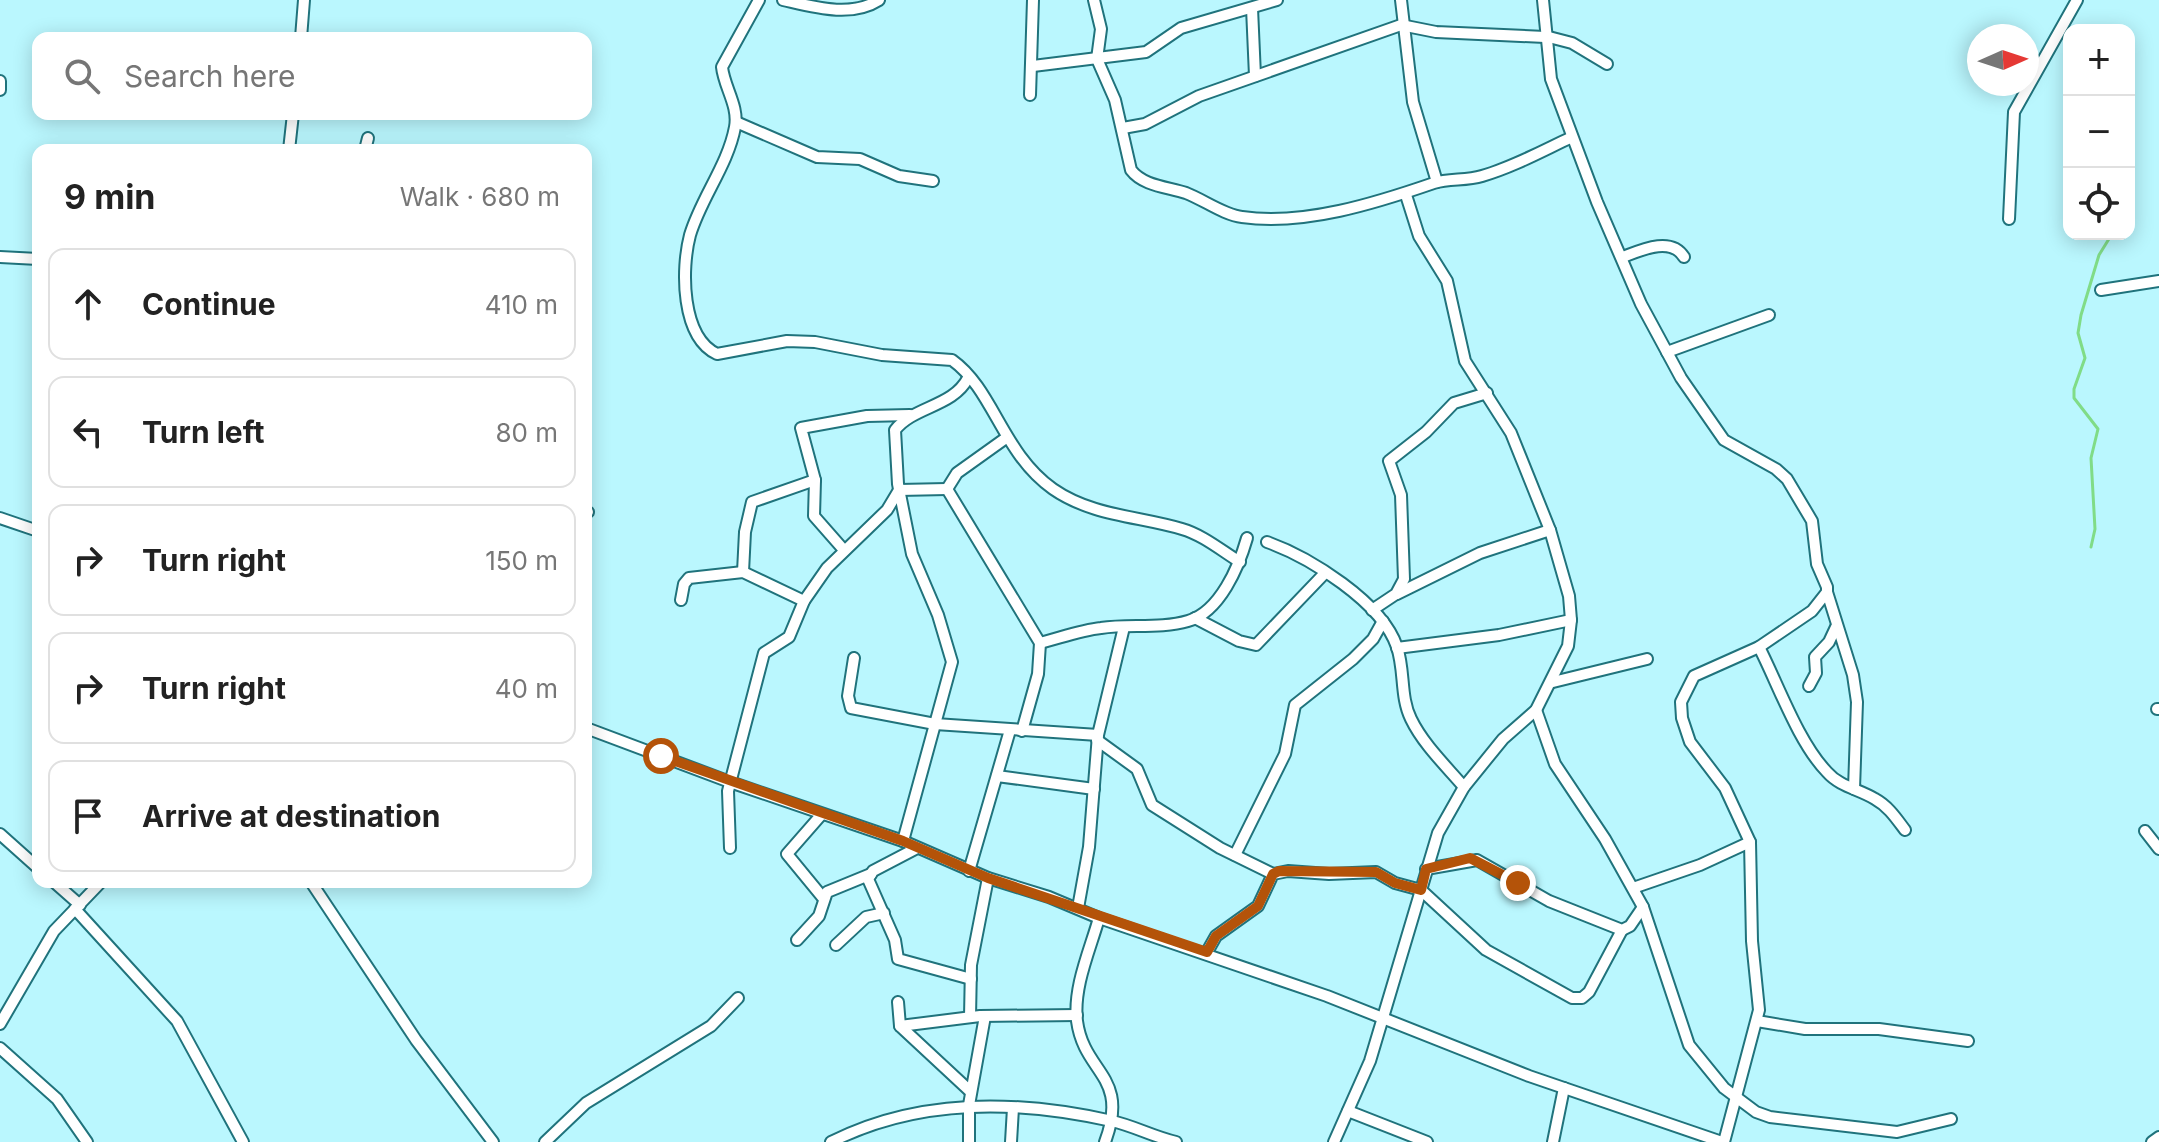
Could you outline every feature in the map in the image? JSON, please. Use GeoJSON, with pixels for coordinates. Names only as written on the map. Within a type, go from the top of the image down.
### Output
{"type":"FeatureCollection","features":[{"type":"Feature","properties":{"kind":"street"},"geometry":{"type":"LineString","coordinates":[[301,32],[304,0]]}},
{"type":"Feature","properties":{"kind":"street"},"geometry":{"type":"LineString","coordinates":[[759,0],[722,67],[736,122],[732,141],[688,244],[689,309],[696,335],[704,345],[717,354],[787,341],[882,355],[943,356],[961,366],[1026,467],[1079,504],[1183,529],[1240,562]]}},
{"type":"Feature","properties":{"kind":"street"},"geometry":{"type":"LineString","coordinates":[[783,0],[843,10],[867,7],[879,0]]}},
{"type":"Feature","properties":{"kind":"street"},"geometry":{"type":"LineString","coordinates":[[1030,95],[1033,0]]}},
{"type":"Feature","properties":{"kind":"street"},"geometry":{"type":"LineString","coordinates":[[1094,0],[1101,29],[1097,59],[1123,128],[1128,163],[1135,175],[1242,218],[1342,211],[1406,195],[1437,182],[1473,179],[1504,169],[1572,137]]}},
{"type":"Feature","properties":{"kind":"street"},"geometry":{"type":"LineString","coordinates":[[1033,66],[1146,52],[1188,25],[1277,0]]}},
{"type":"Feature","properties":{"kind":"street"},"geometry":{"type":"LineString","coordinates":[[1401,0],[1401,25],[1413,102],[1437,182]]}},
{"type":"Feature","properties":{"kind":"street"},"geometry":{"type":"LineString","coordinates":[[1543,0],[1551,79],[1641,304],[1667,352],[1724,440],[1776,469],[1787,479],[1812,521],[1817,564],[1853,675],[1857,702],[1854,789]]}},
{"type":"Feature","properties":{"kind":"street"},"geometry":{"type":"LineString","coordinates":[[2009,219],[2014,112],[2077,0]]}},
{"type":"Feature","properties":{"kind":"street"},"geometry":{"type":"LineString","coordinates":[[1255,76],[1259,4]]}},
{"type":"Feature","properties":{"kind":"street"},"geometry":{"type":"LineString","coordinates":[[1123,128],[1145,124],[1199,96],[1401,25],[1436,32],[1545,36],[1572,43],[1607,64]]}},
{"type":"Feature","properties":{"kind":"street"},"geometry":{"type":"LineString","coordinates":[[0,81],[0,90]]}},
{"type":"Feature","properties":{"kind":"street"},"geometry":{"type":"LineString","coordinates":[[290,144],[292,120]]}},
{"type":"Feature","properties":{"kind":"street"},"geometry":{"type":"LineString","coordinates":[[736,122],[817,157],[860,159],[899,176],[933,181]]}},
{"type":"Feature","properties":{"kind":"street"},"geometry":{"type":"LineString","coordinates":[[366,144],[368,138]]}},
{"type":"Feature","properties":{"kind":"street"},"geometry":{"type":"LineString","coordinates":[[1334,1142],[1370,1061],[1438,833],[1464,787],[1503,739],[1536,710],[1553,682],[1568,646],[1571,620],[1569,596],[1550,530],[1511,433],[1465,361],[1447,281],[1419,236],[1406,195]]}},
{"type":"Feature","properties":{"kind":"street"},"geometry":{"type":"LineString","coordinates":[[1623,257],[1664,246],[1675,247],[1684,257]]}},
{"type":"Feature","properties":{"kind":"street"},"geometry":{"type":"LineString","coordinates":[[0,257],[32,259]]}},
{"type":"Feature","properties":{"kind":"street"},"geometry":{"type":"LineString","coordinates":[[2101,290],[2159,281]]}},
{"type":"Feature","properties":{"kind":"street"},"geometry":{"type":"LineString","coordinates":[[1667,352],[1769,315]]}},
{"type":"Feature","properties":{"kind":"street"},"geometry":{"type":"LineString","coordinates":[[903,841],[952,662],[942,625],[912,554],[899,490],[895,430],[910,415],[959,392],[968,378]]}},
{"type":"Feature","properties":{"kind":"street"},"geometry":{"type":"LineString","coordinates":[[1396,594],[1404,579],[1402,506],[1389,461],[1426,432],[1454,403],[1487,393]]}},
{"type":"Feature","properties":{"kind":"street"},"geometry":{"type":"LineString","coordinates":[[843,549],[815,520],[815,480],[801,436],[803,426],[867,416],[910,415]]}},
{"type":"Feature","properties":{"kind":"street"},"geometry":{"type":"LineString","coordinates":[[947,489],[957,473],[1006,438]]}},
{"type":"Feature","properties":{"kind":"street"},"geometry":{"type":"LineString","coordinates":[[743,572],[745,532],[752,502],[815,480]]}},
{"type":"Feature","properties":{"kind":"street"},"geometry":{"type":"LineString","coordinates":[[899,490],[947,489]]}},
{"type":"Feature","properties":{"kind":"street"},"geometry":{"type":"LineString","coordinates":[[947,489],[1040,643],[1038,674],[1022,731]]}},
{"type":"Feature","properties":{"kind":"street"},"geometry":{"type":"LineString","coordinates":[[730,848],[730,782],[762,656],[789,637],[804,601],[843,549],[887,510],[899,490]]}},
{"type":"Feature","properties":{"kind":"street"},"geometry":{"type":"LineString","coordinates":[[0,518],[32,529]]}},
{"type":"Feature","properties":{"kind":"street"},"geometry":{"type":"LineString","coordinates":[[1372,610],[1396,594],[1480,553],[1550,530]]}},
{"type":"Feature","properties":{"kind":"street"},"geometry":{"type":"LineString","coordinates":[[1195,618],[1222,592],[1240,562],[1247,538]]}},
{"type":"Feature","properties":{"kind":"street"},"geometry":{"type":"LineString","coordinates":[[1267,542],[1295,552],[1383,621],[1397,648],[1405,704],[1412,721],[1464,787]]}},
{"type":"Feature","properties":{"kind":"street"},"geometry":{"type":"LineString","coordinates":[[681,600],[684,584],[689,578],[743,572],[804,601]]}},
{"type":"Feature","properties":{"kind":"street"},"geometry":{"type":"LineString","coordinates":[[1040,643],[1100,628],[1195,618],[1239,641],[1256,645],[1325,573]]}},
{"type":"Feature","properties":{"kind":"street"},"geometry":{"type":"LineString","coordinates":[[592,730],[730,782],[903,841],[988,878],[1207,952],[1564,1088],[1723,1142],[1757,1021],[1759,996],[1752,941],[1750,842],[1725,788],[1690,742],[1682,718],[1681,702],[1694,676],[1759,647],[1812,611],[1827,592]]}},
{"type":"Feature","properties":{"kind":"street"},"geometry":{"type":"LineString","coordinates":[[1397,648],[1499,635],[1571,620]]}},
{"type":"Feature","properties":{"kind":"street"},"geometry":{"type":"LineString","coordinates":[[1235,855],[1285,754],[1295,705],[1353,659],[1373,639],[1383,621]]}},
{"type":"Feature","properties":{"kind":"street"},"geometry":{"type":"LineString","coordinates":[[1078,908],[1094,789],[1097,737],[1124,627]]}},
{"type":"Feature","properties":{"kind":"street"},"geometry":{"type":"LineString","coordinates":[[1809,686],[1816,673],[1815,657],[1829,642],[1836,627]]}},
{"type":"Feature","properties":{"kind":"street"},"geometry":{"type":"LineString","coordinates":[[1759,647],[1810,748],[1826,772],[1891,810],[1905,830]]}},
{"type":"Feature","properties":{"kind":"street"},"geometry":{"type":"LineString","coordinates":[[854,658],[848,696],[851,708],[935,724],[1097,737],[1137,769],[1152,805],[1235,855],[1273,874],[1288,871],[1376,872],[1395,883],[1421,890],[1486,950],[1572,998],[1582,998],[1589,992],[1622,930],[1630,926],[1643,907]]}},
{"type":"Feature","properties":{"kind":"street"},"geometry":{"type":"LineString","coordinates":[[1553,682],[1647,659]]}},
{"type":"Feature","properties":{"kind":"street"},"geometry":{"type":"LineString","coordinates":[[1536,710],[1555,764],[1643,907],[1689,1045],[1737,1098],[1756,1112],[1770,1117],[1897,1132],[1951,1119]]}},
{"type":"Feature","properties":{"kind":"street"},"geometry":{"type":"LineString","coordinates":[[969,871],[1010,730]]}},
{"type":"Feature","properties":{"kind":"street"},"geometry":{"type":"LineString","coordinates":[[997,776],[1094,789]]}},
{"type":"Feature","properties":{"kind":"street"},"geometry":{"type":"LineString","coordinates":[[822,814],[787,854],[824,899]]}},
{"type":"Feature","properties":{"kind":"street"},"geometry":{"type":"LineString","coordinates":[[2145,831],[2159,849]]}},
{"type":"Feature","properties":{"kind":"street"},"geometry":{"type":"LineString","coordinates":[[0,834],[32,863]]}},
{"type":"Feature","properties":{"kind":"street"},"geometry":{"type":"LineString","coordinates":[[1633,888],[1691,869],[1750,842]]}},
{"type":"Feature","properties":{"kind":"street"},"geometry":{"type":"LineString","coordinates":[[797,940],[819,916],[824,899],[833,888],[871,874],[917,848]]}},
{"type":"Feature","properties":{"kind":"street"},"geometry":{"type":"LineString","coordinates":[[1426,869],[1477,860],[1549,901],[1622,930]]}},
{"type":"Feature","properties":{"kind":"street"},"geometry":{"type":"LineString","coordinates":[[871,874],[870,887],[884,913],[899,961],[971,979]]}},
{"type":"Feature","properties":{"kind":"street"},"geometry":{"type":"LineString","coordinates":[[1207,952],[1216,936],[1258,906],[1273,874]]}},
{"type":"Feature","properties":{"kind":"street"},"geometry":{"type":"LineString","coordinates":[[970,1017],[971,979],[988,878]]}},
{"type":"Feature","properties":{"kind":"street"},"geometry":{"type":"LineString","coordinates":[[60,888],[177,1021],[243,1142]]}},
{"type":"Feature","properties":{"kind":"street"},"geometry":{"type":"LineString","coordinates":[[0,1024],[34,962],[95,888]]}},
{"type":"Feature","properties":{"kind":"street"},"geometry":{"type":"LineString","coordinates":[[315,888],[416,1040],[493,1142]]}},
{"type":"Feature","properties":{"kind":"street"},"geometry":{"type":"LineString","coordinates":[[836,945],[866,917],[884,913]]}},
{"type":"Feature","properties":{"kind":"street"},"geometry":{"type":"LineString","coordinates":[[1099,918],[1078,995],[1077,1015],[1080,1035],[1107,1079],[1114,1110],[1105,1142]]}},
{"type":"Feature","properties":{"kind":"street"},"geometry":{"type":"LineString","coordinates":[[545,1142],[586,1103],[711,1026],[738,998]]}},
{"type":"Feature","properties":{"kind":"street"},"geometry":{"type":"LineString","coordinates":[[898,1002],[900,1026],[971,1092]]}},
{"type":"Feature","properties":{"kind":"street"},"geometry":{"type":"LineString","coordinates":[[900,1026],[985,1016],[1077,1015]]}},
{"type":"Feature","properties":{"kind":"street"},"geometry":{"type":"LineString","coordinates":[[969,1142],[969,1105],[985,1016]]}},
{"type":"Feature","properties":{"kind":"street"},"geometry":{"type":"LineString","coordinates":[[1757,1021],[1805,1029],[1879,1029],[1968,1041]]}},
{"type":"Feature","properties":{"kind":"street"},"geometry":{"type":"LineString","coordinates":[[0,1048],[57,1099],[87,1142]]}},
{"type":"Feature","properties":{"kind":"street"},"geometry":{"type":"LineString","coordinates":[[1553,1142],[1564,1088]]}},
{"type":"Feature","properties":{"kind":"street"},"geometry":{"type":"LineString","coordinates":[[831,1142],[857,1129],[969,1105],[1113,1122],[1176,1142]]}},
{"type":"Feature","properties":{"kind":"street"},"geometry":{"type":"LineString","coordinates":[[1011,1142],[1013,1108]]}},
{"type":"Feature","properties":{"kind":"street"},"geometry":{"type":"LineString","coordinates":[[1348,1111],[1427,1142]]}},
{"type":"Feature","properties":{"kind":"street"},"geometry":{"type":"LineString","coordinates":[[2152,1142],[2159,1137]]}},
{"type":"Feature","properties":{"kind":"waterway"},"geometry":{"type":"LineString","coordinates":[[2091,547],[2095,529],[2091,458],[2098,429],[2074,398],[2074,389],[2085,358],[2078,333],[2081,315],[2099,255],[2108,240]]}},
{"type":"Feature","properties":{"kind":"route"},"geometry":{"type":"LineString","coordinates":[[661,756],[903,841],[969,871],[1049,897],[1099,918],[1170,943],[1207,952],[1216,936],[1253,912],[1273,874],[1279,871],[1376,872],[1387,880],[1421,890],[1426,869],[1470,858],[1518,883]]}}]}
